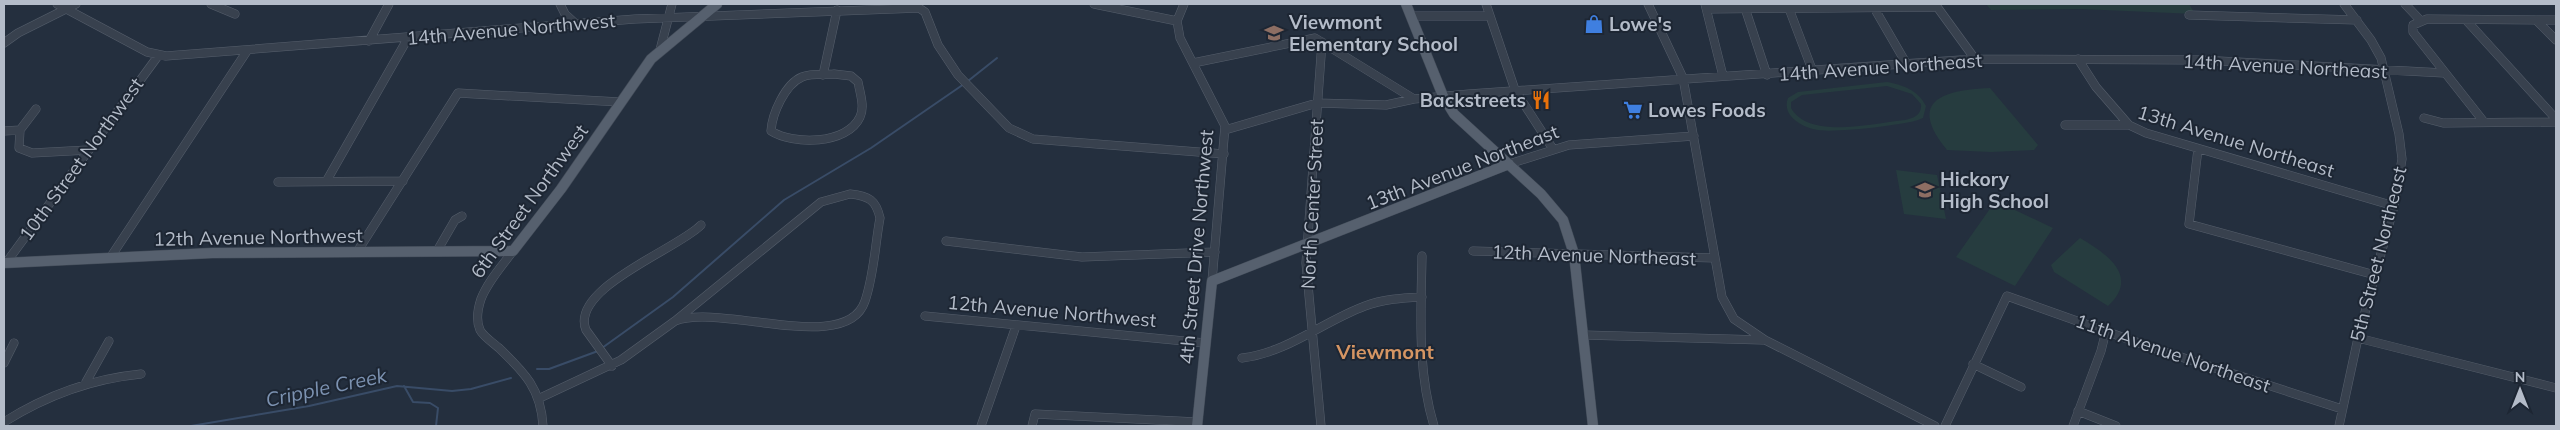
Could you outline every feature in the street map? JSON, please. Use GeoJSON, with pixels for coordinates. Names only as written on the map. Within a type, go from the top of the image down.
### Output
{"type":"FeatureCollection","features":[{"type":"Feature","properties":{"kind":"main road","name":"6th Street Northwest"},"geometry":{"type":"LineString","coordinates":[[513,251],[561,189],[620,102],[660,50],[717,4]]}},
{"type":"Feature","properties":{"kind":"main road"},"geometry":{"type":"LineString","coordinates":[[1406,4],[1443,96],[1461,123],[1541,194],[1563,220],[1574,254],[1594,426]]}},
{"type":"Feature","properties":{"kind":"main road","name":"13th Avenue Northeast"},"geometry":{"type":"LineString","coordinates":[[1212,281],[1308,245],[1509,164]]}},
{"type":"Feature","properties":{"kind":"main road","name":"12th Avenue Northwest"},"geometry":{"type":"LineString","coordinates":[[5,263],[212,253],[513,251]]}},
{"type":"Feature","properties":{"kind":"main road","name":"4th Street Drive Northwest"},"geometry":{"type":"LineString","coordinates":[[1197,424],[1212,281]]}},
{"type":"Feature","properties":{"kind":"street"},"geometry":{"type":"LineString","coordinates":[[57,4],[158,56]]}},
{"type":"Feature","properties":{"kind":"street"},"geometry":{"type":"LineString","coordinates":[[4,43],[18,33],[76,4]]}},
{"type":"Feature","properties":{"kind":"street"},"geometry":{"type":"LineString","coordinates":[[215,4],[235,14]]}},
{"type":"Feature","properties":{"kind":"street"},"geometry":{"type":"LineString","coordinates":[[370,41],[389,4]]}},
{"type":"Feature","properties":{"kind":"street"},"geometry":{"type":"LineString","coordinates":[[560,4],[565,14],[576,24]]}},
{"type":"Feature","properties":{"kind":"street","name":"6th Street Northwest"},"geometry":{"type":"LineString","coordinates":[[660,50],[672,4]]}},
{"type":"Feature","properties":{"kind":"street"},"geometry":{"type":"LineString","coordinates":[[1094,4],[1177,22],[1184,4]]}},
{"type":"Feature","properties":{"kind":"street"},"geometry":{"type":"LineString","coordinates":[[1486,4],[1515,90],[1553,149]]}},
{"type":"Feature","properties":{"kind":"street"},"geometry":{"type":"LineString","coordinates":[[1648,4],[1683,78],[1722,297],[1727,309],[1747,329],[1765,340],[1935,426]]}},
{"type":"Feature","properties":{"kind":"street","name":"5th Street Northeast"},"geometry":{"type":"LineString","coordinates":[[2339,426],[2358,338],[2394,206],[2402,169],[2402,151],[2385,70],[2377,49],[2344,4]]}},
{"type":"Feature","properties":{"kind":"street"},"geometry":{"type":"LineString","coordinates":[[2405,4],[2420,20]]}},
{"type":"Feature","properties":{"kind":"street"},"geometry":{"type":"LineString","coordinates":[[1723,76],[1706,6],[1745,8],[1936,5],[1975,59]]}},
{"type":"Feature","properties":{"kind":"street","name":"14th Avenue Northwest"},"geometry":{"type":"LineString","coordinates":[[158,56],[247,51],[576,24],[913,6],[924,10],[929,30],[942,54],[1009,128],[1033,139],[1224,154]]}},
{"type":"Feature","properties":{"kind":"street"},"geometry":{"type":"LineString","coordinates":[[1788,6],[1813,72]]}},
{"type":"Feature","properties":{"kind":"street"},"geometry":{"type":"LineString","coordinates":[[1873,6],[1906,62]]}},
{"type":"Feature","properties":{"kind":"street"},"geometry":{"type":"LineString","coordinates":[[1745,8],[1767,75]]}},
{"type":"Feature","properties":{"kind":"street"},"geometry":{"type":"LineString","coordinates":[[823,75],[837,10]]}},
{"type":"Feature","properties":{"kind":"street"},"geometry":{"type":"LineString","coordinates":[[2190,15],[2357,20]]}},
{"type":"Feature","properties":{"kind":"street"},"geometry":{"type":"LineString","coordinates":[[1411,16],[1489,16]]}},
{"type":"Feature","properties":{"kind":"street"},"geometry":{"type":"LineString","coordinates":[[2484,122],[2444,73],[2412,29],[2413,25],[2420,20],[2556,20]]}},
{"type":"Feature","properties":{"kind":"street"},"geometry":{"type":"LineString","coordinates":[[2466,20],[2556,120]]}},
{"type":"Feature","properties":{"kind":"street"},"geometry":{"type":"LineString","coordinates":[[2536,20],[2556,40]]}},
{"type":"Feature","properties":{"kind":"street","name":"4th Street Drive Northwest"},"geometry":{"type":"LineString","coordinates":[[1177,22],[1180,38],[1221,116],[1225,130],[1212,281]]}},
{"type":"Feature","properties":{"kind":"street"},"geometry":{"type":"LineString","coordinates":[[327,180],[408,38]]}},
{"type":"Feature","properties":{"kind":"street"},"geometry":{"type":"LineString","coordinates":[[1193,63],[1315,38],[1414,99]]}},
{"type":"Feature","properties":{"kind":"street","name":"North Center Street"},"geometry":{"type":"LineString","coordinates":[[1321,426],[1312,332],[1305,289],[1322,42]]}},
{"type":"Feature","properties":{"kind":"street"},"geometry":{"type":"LineString","coordinates":[[110,258],[247,51]]}},
{"type":"Feature","properties":{"kind":"street","name":"10th Street Northwest"},"geometry":{"type":"LineString","coordinates":[[5,263],[158,56]]}},
{"type":"Feature","properties":{"kind":"street","name":"14th Avenue Northeast"},"geometry":{"type":"LineString","coordinates":[[1317,103],[1386,105],[1414,99],[1515,90],[1683,78],[1813,72],[1906,62],[1975,59],[2202,60],[2444,73]]}},
{"type":"Feature","properties":{"kind":"street"},"geometry":{"type":"LineString","coordinates":[[2078,59],[2096,87],[2129,125]]}},
{"type":"Feature","properties":{"kind":"street"},"geometry":{"type":"LineString","coordinates":[[823,75],[851,76],[858,82],[861,107],[856,124],[838,135],[821,139],[792,140],[775,135],[771,131],[771,122],[791,86],[802,77],[823,75]]}},
{"type":"Feature","properties":{"kind":"street"},"geometry":{"type":"LineString","coordinates":[[357,252],[458,93],[620,102]]}},
{"type":"Feature","properties":{"kind":"street"},"geometry":{"type":"LineString","coordinates":[[1225,130],[1317,103]]}},
{"type":"Feature","properties":{"kind":"street"},"geometry":{"type":"LineString","coordinates":[[36,109],[20,130],[18,145],[24,151],[44,153],[88,150]]}},
{"type":"Feature","properties":{"kind":"street"},"geometry":{"type":"LineString","coordinates":[[2424,118],[2440,123],[2556,120]]}},
{"type":"Feature","properties":{"kind":"street","name":"13th Avenue Northeast"},"geometry":{"type":"LineString","coordinates":[[2065,125],[2129,125],[2146,133],[2198,149],[2394,206]]}},
{"type":"Feature","properties":{"kind":"street"},"geometry":{"type":"LineString","coordinates":[[4,131],[20,130]]}},
{"type":"Feature","properties":{"kind":"street","name":"13th Avenue Northeast"},"geometry":{"type":"LineString","coordinates":[[1509,164],[1553,149],[1580,143],[1694,136]]}},
{"type":"Feature","properties":{"kind":"street"},"geometry":{"type":"LineString","coordinates":[[2198,149],[2189,222],[2375,275]]}},
{"type":"Feature","properties":{"kind":"street"},"geometry":{"type":"LineString","coordinates":[[278,182],[403,180]]}},
{"type":"Feature","properties":{"kind":"street"},"geometry":{"type":"LineString","coordinates":[[540,398],[612,366],[675,322],[821,202],[833,197],[854,194],[867,197],[877,205],[880,218],[864,302],[858,314],[845,323],[823,329],[712,315],[675,322]]}},
{"type":"Feature","properties":{"kind":"street"},"geometry":{"type":"LineString","coordinates":[[437,251],[455,220],[462,216]]}},
{"type":"Feature","properties":{"kind":"street"},"geometry":{"type":"LineString","coordinates":[[612,366],[585,328],[584,317],[590,304],[610,284],[694,233],[701,225]]}},
{"type":"Feature","properties":{"kind":"street"},"geometry":{"type":"LineString","coordinates":[[946,241],[1082,257],[1215,252]]}},
{"type":"Feature","properties":{"kind":"street","name":"6th Street Northwest"},"geometry":{"type":"LineString","coordinates":[[513,251],[484,295],[479,306],[478,324],[480,330],[532,382],[540,398],[543,426]]}},
{"type":"Feature","properties":{"kind":"street","name":"12th Avenue Northeast"},"geometry":{"type":"LineString","coordinates":[[1473,251],[1715,258]]}},
{"type":"Feature","properties":{"kind":"street"},"geometry":{"type":"LineString","coordinates":[[1422,256],[1423,380],[1427,406],[1434,426]]}},
{"type":"Feature","properties":{"kind":"street","name":"11th Avenue Northeast"},"geometry":{"type":"LineString","coordinates":[[1973,364],[2007,296],[2106,331],[2342,409]]}},
{"type":"Feature","properties":{"kind":"street"},"geometry":{"type":"LineString","coordinates":[[1242,358],[1278,351],[1364,307],[1381,302],[1422,297]]}},
{"type":"Feature","properties":{"kind":"street","name":"12th Avenue Northwest"},"geometry":{"type":"LineString","coordinates":[[925,316],[1205,343]]}},
{"type":"Feature","properties":{"kind":"street"},"geometry":{"type":"LineString","coordinates":[[981,426],[1016,326]]}},
{"type":"Feature","properties":{"kind":"street"},"geometry":{"type":"LineString","coordinates":[[2073,426],[2101,351],[2106,331]]}},
{"type":"Feature","properties":{"kind":"street"},"geometry":{"type":"LineString","coordinates":[[1584,335],[1765,340]]}},
{"type":"Feature","properties":{"kind":"street"},"geometry":{"type":"LineString","coordinates":[[2358,338],[2556,388]]}},
{"type":"Feature","properties":{"kind":"street"},"geometry":{"type":"LineString","coordinates":[[86,382],[109,341]]}},
{"type":"Feature","properties":{"kind":"street"},"geometry":{"type":"LineString","coordinates":[[4,363],[14,343]]}},
{"type":"Feature","properties":{"kind":"street"},"geometry":{"type":"LineString","coordinates":[[1945,426],[1973,364],[2021,387]]}},
{"type":"Feature","properties":{"kind":"street"},"geometry":{"type":"LineString","coordinates":[[4,422],[44,398],[86,382],[141,374]]}},
{"type":"Feature","properties":{"kind":"street"},"geometry":{"type":"LineString","coordinates":[[2078,411],[2116,426]]}},
{"type":"Feature","properties":{"kind":"street"},"geometry":{"type":"LineString","coordinates":[[1032,426],[1036,414],[1197,424]]}},
{"type":"Feature","properties":{"kind":"green space"},"geometry":{"type":"Polygon","coordinates":[[[1986,4],[2189,4],[2195,14],[2081,9],[1991,10],[1986,4]]]}},
{"type":"Feature","properties":{"kind":"green space"},"geometry":{"type":"Polygon","coordinates":[[[1887,82],[1910,89],[1923,100],[1926,106],[1923,118],[1916,121],[1872,128],[1826,131],[1806,127],[1790,116],[1787,104],[1788,98],[1798,92],[1887,82]],[[1887,86],[1802,95],[1791,102],[1791,108],[1800,118],[1812,124],[1827,127],[1860,126],[1914,117],[1919,113],[1921,104],[1912,94],[1887,86]]]}},
{"type":"Feature","properties":{"kind":"green space"},"geometry":{"type":"Polygon","coordinates":[[[1990,88],[2038,145],[2034,150],[1991,152],[1947,150],[1935,133],[1930,120],[1930,109],[1936,101],[1945,95],[1973,89],[1990,88]]]}},
{"type":"Feature","properties":{"kind":"green space"},"geometry":{"type":"Polygon","coordinates":[[[1896,170],[1937,175],[1946,219],[1904,214],[1896,170]]]}},
{"type":"Feature","properties":{"kind":"green space"},"geometry":{"type":"Polygon","coordinates":[[[1994,203],[2000,203],[2053,228],[2015,286],[1956,257],[1994,203]]]}},
{"type":"Feature","properties":{"kind":"green space"},"geometry":{"type":"Polygon","coordinates":[[[2080,238],[2109,259],[2116,267],[2120,276],[2121,285],[2117,295],[2108,306],[2054,272],[2051,265],[2080,238]]]}},
{"type":"Feature","properties":{"kind":"waterway"},"geometry":{"type":"LineString","coordinates":[[968,81],[997,58]]}},
{"type":"Feature","properties":{"kind":"waterway"},"geometry":{"type":"LineString","coordinates":[[602,348],[673,297],[784,200],[871,148],[964,84]]}},
{"type":"Feature","properties":{"kind":"waterway"},"geometry":{"type":"LineString","coordinates":[[537,369],[549,369],[598,351]]}},
{"type":"Feature","properties":{"kind":"waterway"},"geometry":{"type":"LineString","coordinates":[[404,387],[452,391],[471,389],[511,378]]}},
{"type":"Feature","properties":{"kind":"waterway","name":"Cripple Creek"},"geometry":{"type":"LineString","coordinates":[[191,426],[309,406],[397,386],[404,387]]}},
{"type":"Feature","properties":{"kind":"waterway","name":"Cripple Creek"},"geometry":{"type":"LineString","coordinates":[[404,387],[413,402],[430,403],[438,408],[436,426]]}},
{"type":"Feature","properties":{"kind":"place","name":"Lowe's"},"geometry":{"type":"Point","coordinates":[1594,24]}},
{"type":"Feature","properties":{"kind":"place","name":"Viewmont Elementary School"},"geometry":{"type":"Point","coordinates":[1274,33]}},
{"type":"Feature","properties":{"kind":"place","name":"Backstreets"},"geometry":{"type":"Point","coordinates":[1541,100]}},
{"type":"Feature","properties":{"kind":"place","name":"Lowes Foods"},"geometry":{"type":"Point","coordinates":[1633,110]}},
{"type":"Feature","properties":{"kind":"place","name":"Hickory High School"},"geometry":{"type":"Point","coordinates":[1925,190]}},
{"type":"Feature","properties":{"kind":"district","name":"Viewmont"},"geometry":{"type":"Point","coordinates":[1385,351]}}]}
